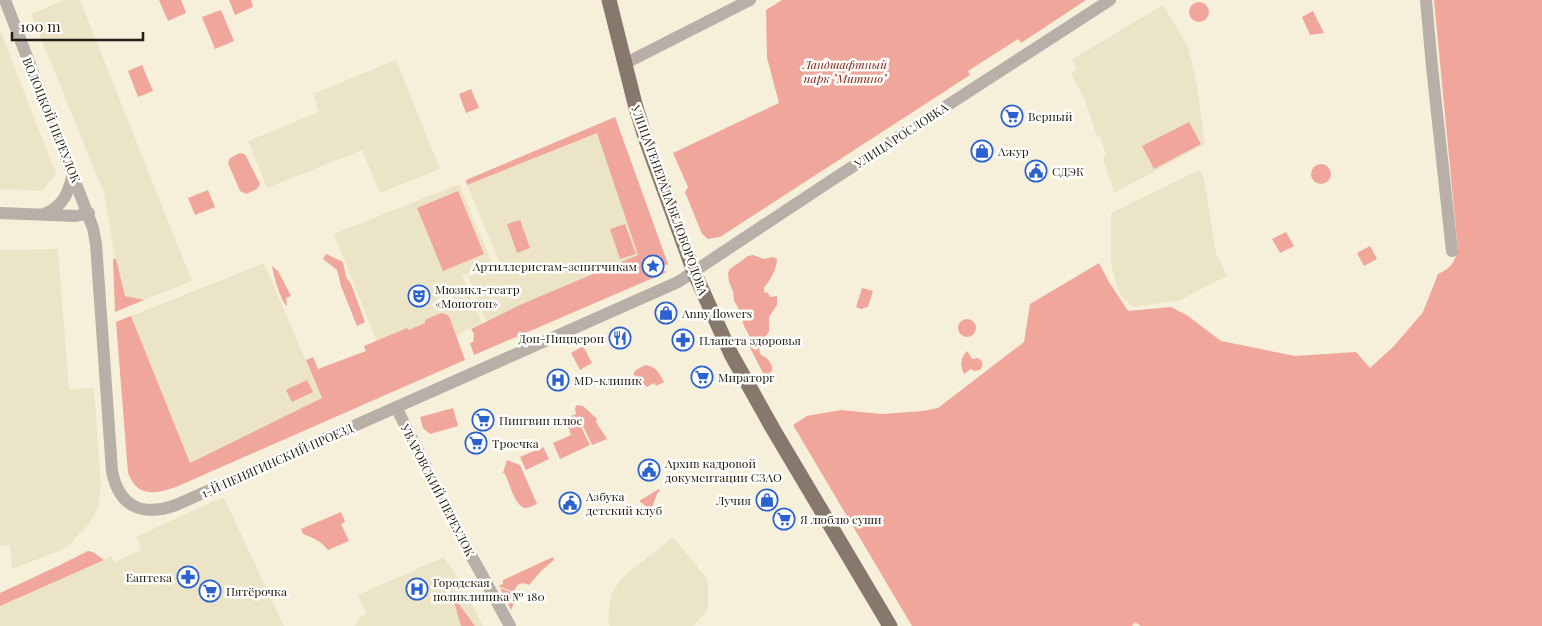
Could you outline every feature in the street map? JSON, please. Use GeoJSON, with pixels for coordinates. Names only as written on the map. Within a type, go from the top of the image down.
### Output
{"type":"FeatureCollection","features":[{"type":"Feature","properties":{"kind":"main road","name":"УЛИЦА ГЕНЕРАЛА БЕЛОБОРОДОВА"},"geometry":{"type":"LineString","coordinates":[[609,0],[624,64],[646,140],[694,272],[731,354],[747,384],[890,626]]}},
{"type":"Feature","properties":{"kind":"street","name":"ВОЛОЦКОЙ ПЕРЕУЛОК"},"geometry":{"type":"LineString","coordinates":[[5,0],[88,212]]}},
{"type":"Feature","properties":{"kind":"street"},"geometry":{"type":"LineString","coordinates":[[624,64],[750,0]]}},
{"type":"Feature","properties":{"kind":"street","name":"УЛИЦА РОСЛОВКА"},"geometry":{"type":"LineString","coordinates":[[694,272],[1110,0]]}},
{"type":"Feature","properties":{"kind":"street"},"geometry":{"type":"LineString","coordinates":[[1426,0],[1452,251]]}},
{"type":"Feature","properties":{"kind":"street"},"geometry":{"type":"LineString","coordinates":[[42,215],[58,207],[64,199],[74,174]]}},
{"type":"Feature","properties":{"kind":"street"},"geometry":{"type":"LineString","coordinates":[[0,213],[76,216],[88,212]]}},
{"type":"Feature","properties":{"kind":"street","name":"1-Й ПЕНЯГИНСКИЙ ПРОЕЗД"},"geometry":{"type":"LineString","coordinates":[[88,212],[96,244],[112,471],[117,490],[129,503],[146,510],[176,506],[664,288],[694,272]]}},
{"type":"Feature","properties":{"kind":"street","name":"УВАРОВСКИЙ ПЕРЕУЛОК"},"geometry":{"type":"LineString","coordinates":[[396,407],[461,537],[510,626]]}},
{"type":"Feature","properties":{"kind":"shaded area"},"geometry":{"type":"Polygon","coordinates":[[[64,0],[80,0],[192,281],[144,300],[125,296],[114,252],[104,193],[31,14],[64,0]]]}},
{"type":"Feature","properties":{"kind":"shaded area"},"geometry":{"type":"Polygon","coordinates":[[[1163,5],[1188,47],[1197,86],[1205,144],[1114,193],[1103,157],[1106,155],[1100,136],[1097,136],[1085,100],[1071,74],[1076,69],[1073,59],[1163,5]]]}},
{"type":"Feature","properties":{"kind":"shaded area"},"geometry":{"type":"Polygon","coordinates":[[[0,30],[56,174],[42,191],[0,189],[0,30]]]}},
{"type":"Feature","properties":{"kind":"shaded area"},"geometry":{"type":"Polygon","coordinates":[[[396,60],[440,169],[380,193],[362,150],[267,188],[248,141],[319,112],[313,94],[396,60]]]}},
{"type":"Feature","properties":{"kind":"shaded area"},"geometry":{"type":"Polygon","coordinates":[[[597,132],[639,255],[486,321],[468,277],[500,263],[467,185],[597,132]]]}},
{"type":"Feature","properties":{"kind":"shaded area"},"geometry":{"type":"Polygon","coordinates":[[[1199,170],[1204,178],[1216,253],[1227,276],[1180,300],[1134,307],[1120,295],[1111,264],[1111,213],[1199,170]]]}},
{"type":"Feature","properties":{"kind":"shaded area"},"geometry":{"type":"Polygon","coordinates":[[[459,184],[492,263],[462,276],[482,323],[387,367],[334,234],[459,184]]]}},
{"type":"Feature","properties":{"kind":"shaded area"},"geometry":{"type":"Polygon","coordinates":[[[58,249],[69,389],[94,388],[101,487],[98,509],[86,527],[62,550],[12,569],[10,545],[0,546],[0,250],[58,249]]]}},
{"type":"Feature","properties":{"kind":"shaded area"},"geometry":{"type":"Polygon","coordinates":[[[264,263],[322,398],[190,463],[131,316],[264,263]]]}},
{"type":"Feature","properties":{"kind":"shaded area"},"geometry":{"type":"Polygon","coordinates":[[[224,498],[284,626],[0,626],[0,606],[111,556],[114,562],[141,550],[136,537],[224,498]]]}},
{"type":"Feature","properties":{"kind":"shaded area"},"geometry":{"type":"Polygon","coordinates":[[[673,537],[708,580],[708,609],[693,626],[610,626],[608,622],[611,594],[623,577],[673,537]]]}},
{"type":"Feature","properties":{"kind":"shaded area","name":"Городская поликлиника № 180"},"geometry":{"type":"Polygon","coordinates":[[[444,557],[461,583],[483,626],[355,626],[358,619],[366,614],[358,595],[444,557]]]}},
{"type":"Feature","properties":{"kind":"green space"},"geometry":{"type":"Polygon","coordinates":[[[159,0],[181,0],[186,13],[168,21],[159,0]]]}},
{"type":"Feature","properties":{"kind":"green space"},"geometry":{"type":"Polygon","coordinates":[[[229,0],[251,0],[253,7],[235,15],[229,0]]]}},
{"type":"Feature","properties":{"kind":"green space","name":"Ландшафтный парк \"Митино\""},"geometry":{"type":"Polygon","coordinates":[[[782,0],[1086,0],[1021,43],[1018,39],[968,71],[970,75],[720,237],[708,239],[702,234],[685,192],[688,187],[673,153],[779,103],[767,58],[766,10],[782,0]]]}},
{"type":"Feature","properties":{"kind":"green space"},"geometry":{"type":"Polygon","coordinates":[[[1434,0],[1542,0],[1542,626],[1141,626],[1135,622],[1132,626],[912,626],[793,425],[807,416],[841,410],[882,414],[938,408],[1024,342],[1030,304],[1099,263],[1128,311],[1171,307],[1188,316],[1221,341],[1295,356],[1356,352],[1370,368],[1394,346],[1423,312],[1438,274],[1451,265],[1458,251],[1434,0]]]}},
{"type":"Feature","properties":{"kind":"green space"},"geometry":{"type":"Polygon","coordinates":[[[1199,2],[1206,5],[1209,12],[1206,19],[1199,22],[1192,19],[1189,12],[1192,5],[1199,2]]]}},
{"type":"Feature","properties":{"kind":"green space"},"geometry":{"type":"Polygon","coordinates":[[[221,10],[234,41],[215,49],[202,17],[221,10]]]}},
{"type":"Feature","properties":{"kind":"green space"},"geometry":{"type":"Polygon","coordinates":[[[1313,11],[1324,33],[1310,35],[1302,17],[1313,11]]]}},
{"type":"Feature","properties":{"kind":"green space"},"geometry":{"type":"Polygon","coordinates":[[[142,65],[153,91],[138,97],[128,71],[142,65]]]}},
{"type":"Feature","properties":{"kind":"green space"},"geometry":{"type":"Polygon","coordinates":[[[471,89],[479,108],[466,113],[459,94],[471,89]]]}},
{"type":"Feature","properties":{"kind":"green space"},"geometry":{"type":"Polygon","coordinates":[[[615,117],[668,264],[661,264],[661,260],[646,256],[643,268],[658,272],[659,269],[667,272],[474,355],[470,343],[473,342],[474,334],[471,329],[522,304],[638,255],[597,133],[467,185],[466,180],[615,117]]]}},
{"type":"Feature","properties":{"kind":"green space"},"geometry":{"type":"Polygon","coordinates":[[[1189,122],[1201,144],[1154,169],[1142,146],[1189,122]]]}},
{"type":"Feature","properties":{"kind":"green space"},"geometry":{"type":"Polygon","coordinates":[[[240,153],[246,156],[260,184],[257,189],[246,194],[240,191],[228,163],[230,158],[240,153]]]}},
{"type":"Feature","properties":{"kind":"green space"},"geometry":{"type":"Polygon","coordinates":[[[1321,164],[1328,167],[1331,174],[1328,181],[1321,184],[1314,181],[1311,174],[1314,167],[1321,164]]]}},
{"type":"Feature","properties":{"kind":"green space"},"geometry":{"type":"Polygon","coordinates":[[[208,190],[215,207],[195,215],[188,198],[208,190]]]}},
{"type":"Feature","properties":{"kind":"green space"},"geometry":{"type":"Polygon","coordinates":[[[458,191],[484,254],[443,271],[417,208],[458,191]]]}},
{"type":"Feature","properties":{"kind":"green space"},"geometry":{"type":"Polygon","coordinates":[[[520,220],[530,248],[517,253],[507,224],[520,220]]]}},
{"type":"Feature","properties":{"kind":"green space"},"geometry":{"type":"Polygon","coordinates":[[[625,224],[636,254],[620,259],[610,229],[625,224]]]}},
{"type":"Feature","properties":{"kind":"green space"},"geometry":{"type":"Polygon","coordinates":[[[1286,232],[1294,246],[1280,253],[1272,239],[1286,232]]]}},
{"type":"Feature","properties":{"kind":"green space"},"geometry":{"type":"Polygon","coordinates":[[[1370,246],[1377,259],[1364,266],[1357,253],[1370,246]]]}},
{"type":"Feature","properties":{"kind":"green space"},"geometry":{"type":"Polygon","coordinates":[[[326,254],[343,262],[346,277],[351,284],[365,322],[357,326],[341,286],[337,270],[323,259],[326,254]]]}},
{"type":"Feature","properties":{"kind":"green space"},"geometry":{"type":"Polygon","coordinates":[[[753,255],[764,259],[773,257],[777,259],[764,292],[768,293],[770,297],[777,296],[777,305],[769,317],[769,332],[763,339],[758,339],[760,354],[772,365],[772,371],[768,374],[763,373],[748,344],[749,335],[734,301],[733,291],[729,282],[728,273],[730,269],[748,256],[753,255]]]}},
{"type":"Feature","properties":{"kind":"green space"},"geometry":{"type":"Polygon","coordinates":[[[113,259],[116,259],[125,296],[144,300],[115,312],[113,259]]]}},
{"type":"Feature","properties":{"kind":"green space"},"geometry":{"type":"Polygon","coordinates":[[[272,266],[278,271],[291,296],[286,298],[287,306],[280,294],[272,266]]]}},
{"type":"Feature","properties":{"kind":"green space"},"geometry":{"type":"Polygon","coordinates":[[[862,288],[873,291],[868,307],[861,309],[856,307],[862,288]]]}},
{"type":"Feature","properties":{"kind":"green space"},"geometry":{"type":"Polygon","coordinates":[[[441,313],[449,316],[465,360],[176,487],[148,492],[137,487],[132,481],[128,473],[116,322],[131,316],[190,463],[322,398],[306,360],[313,357],[318,369],[366,351],[364,346],[407,328],[409,330],[441,313]]]}},
{"type":"Feature","properties":{"kind":"green space"},"geometry":{"type":"Polygon","coordinates":[[[967,319],[975,324],[976,328],[971,336],[967,337],[959,332],[958,328],[963,320],[967,319]]]}},
{"type":"Feature","properties":{"kind":"green space"},"geometry":{"type":"Polygon","coordinates":[[[583,346],[592,363],[580,370],[571,353],[583,346]]]}},
{"type":"Feature","properties":{"kind":"green space"},"geometry":{"type":"Polygon","coordinates":[[[967,351],[972,359],[978,358],[982,365],[980,370],[974,371],[971,369],[964,374],[961,362],[967,351]]]}},
{"type":"Feature","properties":{"kind":"green space"},"geometry":{"type":"Polygon","coordinates":[[[645,365],[655,368],[664,382],[656,386],[654,383],[647,387],[633,374],[645,365]]]}},
{"type":"Feature","properties":{"kind":"green space"},"geometry":{"type":"Polygon","coordinates":[[[307,380],[313,392],[292,402],[286,390],[307,380]]]}},
{"type":"Feature","properties":{"kind":"green space"},"geometry":{"type":"Polygon","coordinates":[[[577,405],[583,406],[597,419],[596,422],[607,439],[592,445],[582,424],[580,425],[590,445],[560,459],[553,443],[571,435],[569,430],[573,428],[569,429],[564,419],[576,414],[575,408],[577,405]]]}},
{"type":"Feature","properties":{"kind":"green space"},"geometry":{"type":"Polygon","coordinates":[[[453,408],[458,426],[430,434],[423,428],[420,417],[453,408]]]}},
{"type":"Feature","properties":{"kind":"green space"},"geometry":{"type":"Polygon","coordinates":[[[543,447],[549,459],[526,470],[520,457],[543,447]]]}},
{"type":"Feature","properties":{"kind":"green space"},"geometry":{"type":"Polygon","coordinates":[[[507,460],[520,465],[537,504],[526,508],[522,507],[516,500],[503,473],[507,460]]]}},
{"type":"Feature","properties":{"kind":"green space"},"geometry":{"type":"Polygon","coordinates":[[[659,489],[651,510],[639,501],[659,489]]]}},
{"type":"Feature","properties":{"kind":"green space"},"geometry":{"type":"Polygon","coordinates":[[[341,512],[345,522],[341,524],[349,541],[328,550],[317,540],[303,534],[301,529],[341,512]]]}},
{"type":"Feature","properties":{"kind":"green space"},"geometry":{"type":"Polygon","coordinates":[[[88,551],[93,552],[104,560],[0,606],[0,593],[88,551]]]}},
{"type":"Feature","properties":{"kind":"green space"},"geometry":{"type":"Polygon","coordinates":[[[553,557],[554,560],[529,585],[520,584],[514,592],[498,586],[503,584],[503,580],[553,557]]]}},
{"type":"Feature","properties":{"kind":"green space"},"geometry":{"type":"Polygon","coordinates":[[[500,588],[514,593],[516,599],[511,610],[500,588]]]}},
{"type":"Feature","properties":{"kind":"green space"},"geometry":{"type":"Polygon","coordinates":[[[454,602],[459,604],[475,626],[461,626],[454,602]]]}},
{"type":"Feature","properties":{"kind":"place","name":"Верный"},"geometry":{"type":"Point","coordinates":[1012,116]}},
{"type":"Feature","properties":{"kind":"place","name":"Ажур"},"geometry":{"type":"Point","coordinates":[982,151]}},
{"type":"Feature","properties":{"kind":"place","name":"СДЭК"},"geometry":{"type":"Point","coordinates":[1036,171]}},
{"type":"Feature","properties":{"kind":"place","name":"Артиллеристам-зенитчикам"},"geometry":{"type":"Point","coordinates":[653,266]}},
{"type":"Feature","properties":{"kind":"place","name":"Мюзикл-театр «Монотон»"},"geometry":{"type":"Point","coordinates":[419,296]}},
{"type":"Feature","properties":{"kind":"place","name":"Anny flowers"},"geometry":{"type":"Point","coordinates":[666,313]}},
{"type":"Feature","properties":{"kind":"place","name":"Дон-Пиццерон"},"geometry":{"type":"Point","coordinates":[620,338]}},
{"type":"Feature","properties":{"kind":"place","name":"Планета здоровья"},"geometry":{"type":"Point","coordinates":[683,340]}},
{"type":"Feature","properties":{"kind":"place","name":"Мираторг"},"geometry":{"type":"Point","coordinates":[702,377]}},
{"type":"Feature","properties":{"kind":"place","name":"MD-клиник"},"geometry":{"type":"Point","coordinates":[558,380]}},
{"type":"Feature","properties":{"kind":"place","name":"Пингвин плюс"},"geometry":{"type":"Point","coordinates":[483,420]}},
{"type":"Feature","properties":{"kind":"place","name":"Троечка"},"geometry":{"type":"Point","coordinates":[476,443]}},
{"type":"Feature","properties":{"kind":"place","name":"Архив кадровой документации СЗАО"},"geometry":{"type":"Point","coordinates":[649,470]}},
{"type":"Feature","properties":{"kind":"place","name":"Лучия"},"geometry":{"type":"Point","coordinates":[767,500]}},
{"type":"Feature","properties":{"kind":"place","name":"Азбука детский клуб"},"geometry":{"type":"Point","coordinates":[570,503]}},
{"type":"Feature","properties":{"kind":"place","name":"Я люблю суши"},"geometry":{"type":"Point","coordinates":[784,519]}},
{"type":"Feature","properties":{"kind":"place","name":"Еаптека"},"geometry":{"type":"Point","coordinates":[188,577]}},
{"type":"Feature","properties":{"kind":"place","name":"Городская поликлиника № 180"},"geometry":{"type":"Point","coordinates":[417,589]}},
{"type":"Feature","properties":{"kind":"place","name":"Пятёрочка"},"geometry":{"type":"Point","coordinates":[210,591]}}]}
